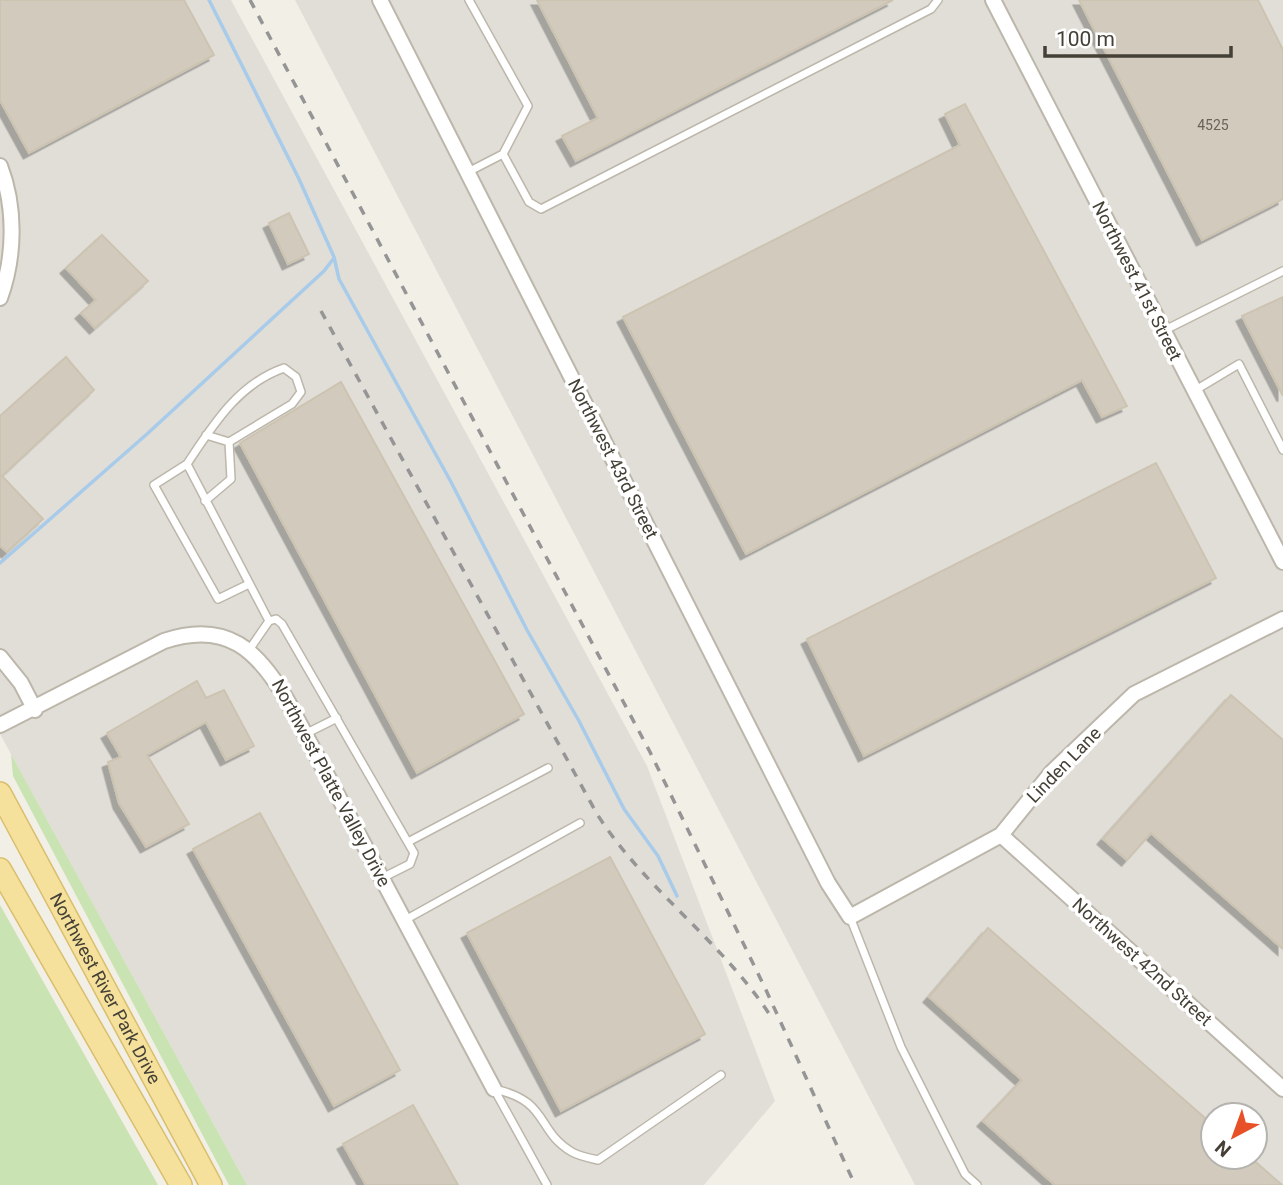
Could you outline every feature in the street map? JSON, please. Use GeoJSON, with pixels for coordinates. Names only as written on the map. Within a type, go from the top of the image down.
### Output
{"type":"FeatureCollection","features":[{"type":"Feature","properties":{"kind":"main road","name":"Northwest River Park Drive"},"geometry":{"type":"LineString","coordinates":[[0,793],[211,1185]]}},
{"type":"Feature","properties":{"kind":"main road","name":"Northwest River Park Drive"},"geometry":{"type":"LineString","coordinates":[[0,869],[181,1185]]}},
{"type":"Feature","properties":{"kind":"street","name":"Northwest 43rd Street"},"geometry":{"type":"LineString","coordinates":[[380,0],[828,883],[850,917]]}},
{"type":"Feature","properties":{"kind":"street","name":"Northwest 41st Street"},"geometry":{"type":"LineString","coordinates":[[993,0],[1283,562]]}},
{"type":"Feature","properties":{"kind":"street"},"geometry":{"type":"LineString","coordinates":[[0,166],[12,225],[10,253],[0,298]]}},
{"type":"Feature","properties":{"kind":"street","name":"Linden Lane"},"geometry":{"type":"LineString","coordinates":[[850,917],[1001,835],[1052,772],[1134,694],[1283,619]]}},
{"type":"Feature","properties":{"kind":"street","name":"Northwest Platte Valley Drive"},"geometry":{"type":"LineString","coordinates":[[0,725],[35,710],[164,641],[185,634],[206,633],[227,638],[249,650],[270,671],[494,1089]]}},
{"type":"Feature","properties":{"kind":"street"},"geometry":{"type":"LineString","coordinates":[[0,657],[21,683],[35,710]]}},
{"type":"Feature","properties":{"kind":"street","name":"Northwest 42nd Street"},"geometry":{"type":"LineString","coordinates":[[1001,835],[1283,1089]]}},
{"type":"Feature","properties":{"kind":"lane"},"geometry":{"type":"LineString","coordinates":[[468,172],[503,154],[528,106],[469,0]]}},
{"type":"Feature","properties":{"kind":"lane"},"geometry":{"type":"LineString","coordinates":[[503,154],[529,202],[541,209],[932,9],[938,0]]}},
{"type":"Feature","properties":{"kind":"lane"},"geometry":{"type":"LineString","coordinates":[[1163,331],[1283,271]]}},
{"type":"Feature","properties":{"kind":"lane"},"geometry":{"type":"LineString","coordinates":[[1194,391],[1239,365],[1283,450]]}},
{"type":"Feature","properties":{"kind":"lane"},"geometry":{"type":"LineString","coordinates":[[206,435],[229,442],[292,404],[301,392],[296,377],[284,368],[263,375],[242,391],[206,435],[187,464],[154,485],[218,598],[249,584]]}},
{"type":"Feature","properties":{"kind":"lane"},"geometry":{"type":"LineString","coordinates":[[205,501],[231,479],[229,442]]}},
{"type":"Feature","properties":{"kind":"lane"},"geometry":{"type":"LineString","coordinates":[[187,464],[268,621]]}},
{"type":"Feature","properties":{"kind":"lane"},"geometry":{"type":"LineString","coordinates":[[249,650],[268,621],[276,619],[282,624],[414,853],[410,864],[382,878]]}},
{"type":"Feature","properties":{"kind":"lane"},"geometry":{"type":"LineString","coordinates":[[305,734],[337,718]]}},
{"type":"Feature","properties":{"kind":"lane"},"geometry":{"type":"LineString","coordinates":[[408,842],[548,768]]}},
{"type":"Feature","properties":{"kind":"lane"},"geometry":{"type":"LineString","coordinates":[[405,920],[580,823]]}},
{"type":"Feature","properties":{"kind":"lane"},"geometry":{"type":"LineString","coordinates":[[850,917],[901,1047],[965,1174],[977,1185]]}},
{"type":"Feature","properties":{"kind":"lane"},"geometry":{"type":"LineString","coordinates":[[494,1089],[518,1094],[537,1110],[563,1146],[574,1154],[598,1160],[722,1075]]}},
{"type":"Feature","properties":{"kind":"lane"},"geometry":{"type":"LineString","coordinates":[[494,1089],[546,1185]]}},
{"type":"Feature","properties":{"kind":"shaded area"},"geometry":{"type":"Polygon","coordinates":[[[0,0],[231,0],[647,766],[775,1101],[704,1185],[247,1185],[0,734],[0,0]]]}},
{"type":"Feature","properties":{"kind":"shaded area"},"geometry":{"type":"Polygon","coordinates":[[[295,0],[1283,0],[1283,1185],[915,1185],[295,0]]]}},
{"type":"Feature","properties":{"kind":"green space"},"geometry":{"type":"Polygon","coordinates":[[[11,754],[247,1185],[229,1185],[13,776],[11,754]]]}},
{"type":"Feature","properties":{"kind":"green space"},"geometry":{"type":"Polygon","coordinates":[[[0,905],[158,1185],[0,1185],[0,905]]]}},
{"type":"Feature","properties":{"kind":"building"},"geometry":{"type":"Polygon","coordinates":[[[0,0],[184,0],[214,55],[29,153],[0,100],[0,0]]]}},
{"type":"Feature","properties":{"kind":"building"},"geometry":{"type":"Polygon","coordinates":[[[537,0],[893,0],[576,161],[562,136],[598,118],[537,0]]]}},
{"type":"Feature","properties":{"kind":"building"},"geometry":{"type":"Polygon","coordinates":[[[1079,0],[1258,0],[1283,50],[1283,199],[1202,240],[1079,0]]]}},
{"type":"Feature","properties":{"kind":"building"},"geometry":{"type":"Polygon","coordinates":[[[965,104],[1127,406],[1102,417],[1082,380],[746,554],[623,317],[960,145],[945,114],[965,104]]]}},
{"type":"Feature","properties":{"kind":"building"},"geometry":{"type":"Polygon","coordinates":[[[289,213],[309,254],[288,264],[269,223],[289,213]]]}},
{"type":"Feature","properties":{"kind":"building"},"geometry":{"type":"Polygon","coordinates":[[[102,235],[148,281],[95,328],[81,313],[96,300],[66,268],[102,235]]]}},
{"type":"Feature","properties":{"kind":"building"},"geometry":{"type":"Polygon","coordinates":[[[1283,297],[1283,396],[1242,316],[1283,297]]]}},
{"type":"Feature","properties":{"kind":"building"},"geometry":{"type":"Polygon","coordinates":[[[66,357],[94,390],[2,476],[43,519],[7,552],[0,546],[0,416],[66,357]]]}},
{"type":"Feature","properties":{"kind":"building"},"geometry":{"type":"Polygon","coordinates":[[[341,382],[524,714],[417,773],[240,443],[341,382]]]}},
{"type":"Feature","properties":{"kind":"building"},"geometry":{"type":"Polygon","coordinates":[[[1156,463],[1216,578],[864,756],[807,639],[1156,463]]]}},
{"type":"Feature","properties":{"kind":"building"},"geometry":{"type":"Polygon","coordinates":[[[197,681],[206,698],[224,690],[254,746],[226,760],[206,722],[147,755],[189,824],[146,847],[119,803],[108,762],[121,757],[107,733],[197,681]]]}},
{"type":"Feature","properties":{"kind":"building"},"geometry":{"type":"Polygon","coordinates":[[[1231,695],[1283,740],[1283,949],[1151,833],[1127,860],[1103,839],[1231,695]]]}},
{"type":"Feature","properties":{"kind":"building"},"geometry":{"type":"Polygon","coordinates":[[[260,813],[400,1070],[334,1106],[193,849],[260,813]]]}},
{"type":"Feature","properties":{"kind":"building"},"geometry":{"type":"Polygon","coordinates":[[[610,857],[705,1034],[561,1111],[467,933],[610,857]]]}},
{"type":"Feature","properties":{"kind":"building"},"geometry":{"type":"Polygon","coordinates":[[[988,928],[1199,1113],[1199,1171],[1266,1171],[1282,1185],[1055,1185],[983,1121],[1022,1080],[929,997],[988,928]]]}},
{"type":"Feature","properties":{"kind":"building"},"geometry":{"type":"Polygon","coordinates":[[[413,1105],[458,1185],[366,1185],[343,1144],[413,1105]]]}},
{"type":"Feature","properties":{"kind":"waterway"},"geometry":{"type":"LineString","coordinates":[[209,0],[299,179],[334,257],[339,279],[451,482],[624,809],[658,856],[677,896]]}},
{"type":"Feature","properties":{"kind":"waterway"},"geometry":{"type":"LineString","coordinates":[[0,563],[147,434],[324,271],[334,258]]}},
{"type":"Feature","properties":{"kind":"railway"},"geometry":{"type":"LineString","coordinates":[[250,0],[650,752],[766,990],[855,1185]]}},
{"type":"Feature","properties":{"kind":"railway"},"geometry":{"type":"LineString","coordinates":[[321,311],[597,814],[638,868],[732,966],[773,1020]]}}]}
